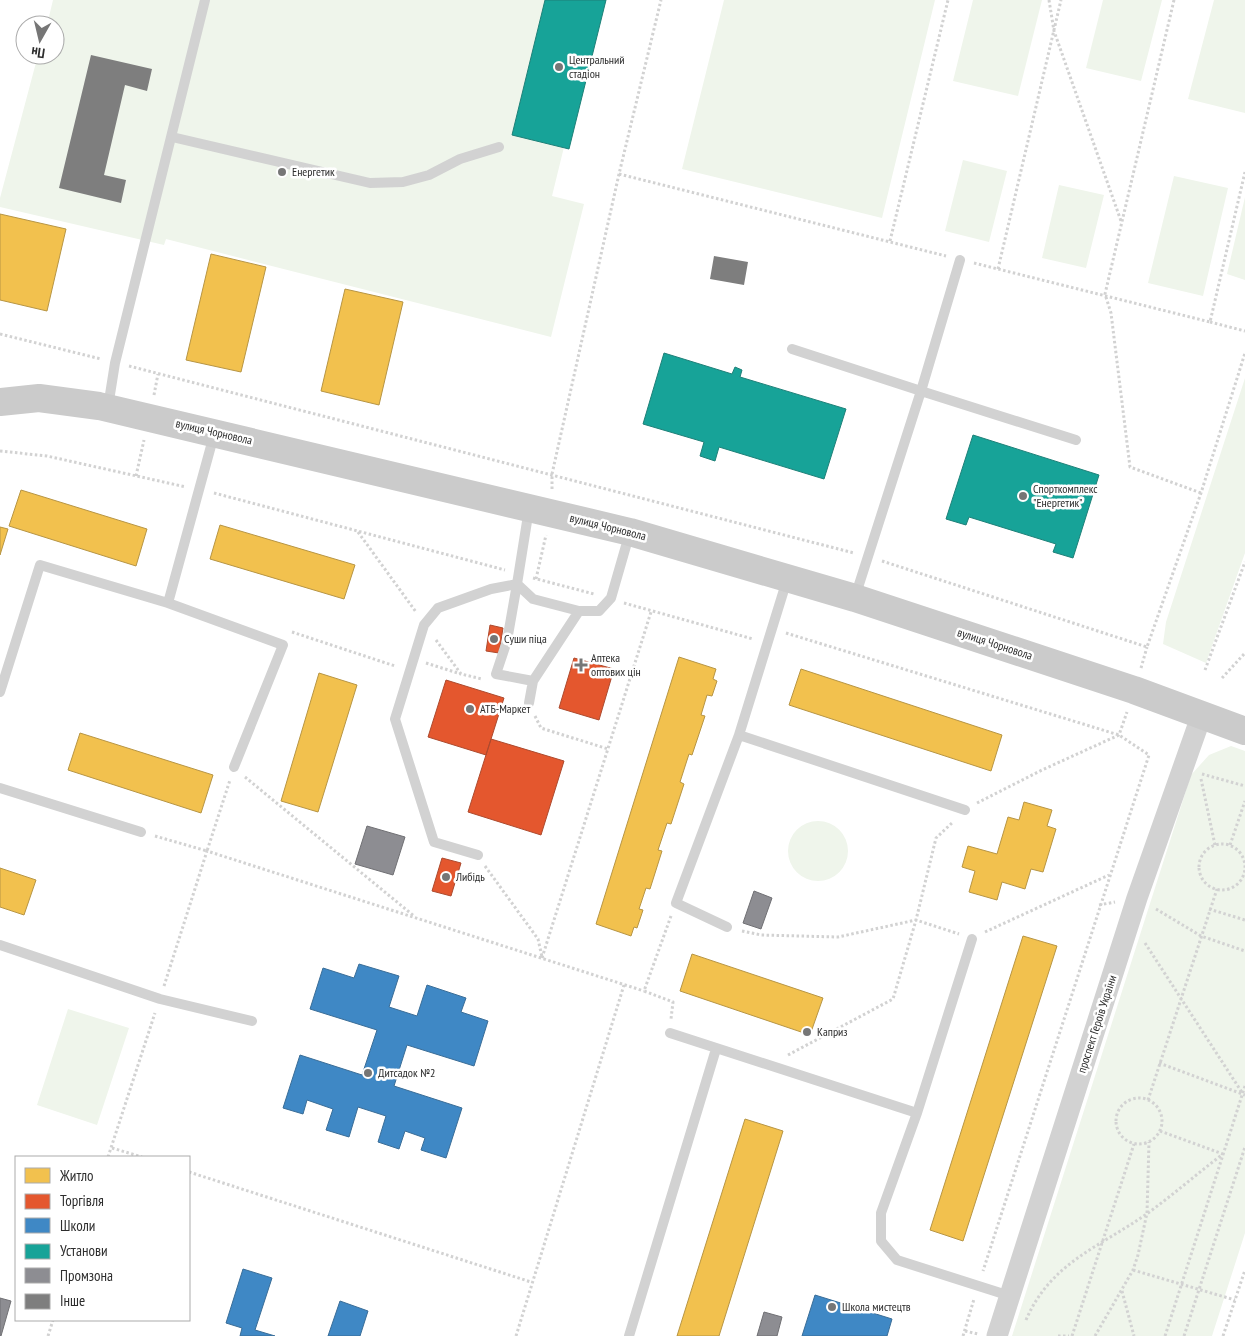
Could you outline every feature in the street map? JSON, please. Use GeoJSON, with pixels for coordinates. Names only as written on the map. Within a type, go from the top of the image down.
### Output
{"type":"FeatureCollection","features":[{"type":"Feature","properties":{"kind":"street","name":"вулиця Чорновола"},"geometry":{"type":"LineString","coordinates":[[0,402],[39,398],[107,408],[215,432],[630,532],[855,598],[1134,690],[1245,731]]}},
{"type":"Feature","properties":{"kind":"street","name":"проспект Героїв України"},"geometry":{"type":"LineString","coordinates":[[997,1336],[1137,898],[1202,714]]}},
{"type":"Feature","properties":{"kind":"lane"},"geometry":{"type":"LineString","coordinates":[[107,408],[116,363],[205,0]]}},
{"type":"Feature","properties":{"kind":"lane"},"geometry":{"type":"LineString","coordinates":[[172,137],[370,183],[403,182],[429,174],[460,159],[499,147]]}},
{"type":"Feature","properties":{"kind":"lane"},"geometry":{"type":"LineString","coordinates":[[855,598],[960,260]]}},
{"type":"Feature","properties":{"kind":"lane"},"geometry":{"type":"LineString","coordinates":[[792,349],[1076,440]]}},
{"type":"Feature","properties":{"kind":"lane"},"geometry":{"type":"LineString","coordinates":[[168,602],[215,432]]}},
{"type":"Feature","properties":{"kind":"lane"},"geometry":{"type":"LineString","coordinates":[[529,508],[506,641],[496,674],[533,681]]}},
{"type":"Feature","properties":{"kind":"lane"},"geometry":{"type":"LineString","coordinates":[[518,579],[533,599],[579,612],[599,611],[611,598],[630,532]]}},
{"type":"Feature","properties":{"kind":"lane"},"geometry":{"type":"LineString","coordinates":[[0,692],[40,565],[168,602],[283,644],[234,767]]}},
{"type":"Feature","properties":{"kind":"lane"},"geometry":{"type":"LineString","coordinates":[[727,927],[676,903],[739,735],[788,577]]}},
{"type":"Feature","properties":{"kind":"lane"},"geometry":{"type":"LineString","coordinates":[[478,855],[434,842],[395,719],[424,625],[438,608],[518,579]]}},
{"type":"Feature","properties":{"kind":"lane"},"geometry":{"type":"LineString","coordinates":[[529,703],[533,681],[579,612]]}},
{"type":"Feature","properties":{"kind":"lane"},"geometry":{"type":"LineString","coordinates":[[739,735],[965,810]]}},
{"type":"Feature","properties":{"kind":"lane"},"geometry":{"type":"LineString","coordinates":[[0,788],[141,832]]}},
{"type":"Feature","properties":{"kind":"lane"},"geometry":{"type":"LineString","coordinates":[[972,939],[917,1113],[881,1213],[881,1241],[897,1260],[1010,1296]]}},
{"type":"Feature","properties":{"kind":"lane"},"geometry":{"type":"LineString","coordinates":[[0,945],[160,999],[252,1021]]}},
{"type":"Feature","properties":{"kind":"lane"},"geometry":{"type":"LineString","coordinates":[[670,1033],[917,1113]]}},
{"type":"Feature","properties":{"kind":"lane"},"geometry":{"type":"LineString","coordinates":[[629,1336],[716,1049]]}},
{"type":"Feature","properties":{"kind":"path"},"geometry":{"type":"LineString","coordinates":[[552,474],[619,174],[661,0]]}},
{"type":"Feature","properties":{"kind":"path"},"geometry":{"type":"LineString","coordinates":[[890,241],[948,0]]}},
{"type":"Feature","properties":{"kind":"path"},"geometry":{"type":"LineString","coordinates":[[1049,0],[1054,31],[1122,222]]}},
{"type":"Feature","properties":{"kind":"path"},"geometry":{"type":"LineString","coordinates":[[998,269],[1061,0]]}},
{"type":"Feature","properties":{"kind":"path"},"geometry":{"type":"LineString","coordinates":[[1174,0],[1105,294],[1111,313],[1130,467],[1201,493]]}},
{"type":"Feature","properties":{"kind":"path"},"geometry":{"type":"LineString","coordinates":[[1210,322],[1245,172]]}},
{"type":"Feature","properties":{"kind":"path"},"geometry":{"type":"LineString","coordinates":[[619,174],[960,260],[1105,294],[1245,331]]}},
{"type":"Feature","properties":{"kind":"path"},"geometry":{"type":"LineString","coordinates":[[0,334],[552,474],[868,557],[1147,647]]}},
{"type":"Feature","properties":{"kind":"path"},"geometry":{"type":"LineString","coordinates":[[768,1066],[893,998],[916,920],[936,838],[965,810],[1042,770],[1119,735],[1245,356]]}},
{"type":"Feature","properties":{"kind":"path"},"geometry":{"type":"LineString","coordinates":[[0,451],[47,456],[200,490],[358,532],[518,579],[611,598],[652,612],[754,640],[773,630],[1119,735],[1149,755],[1109,874],[963,1336]]}},
{"type":"Feature","properties":{"kind":"path"},"geometry":{"type":"LineString","coordinates":[[358,532],[461,674]]}},
{"type":"Feature","properties":{"kind":"path"},"geometry":{"type":"LineString","coordinates":[[1205,670],[1245,562]]}},
{"type":"Feature","properties":{"kind":"path"},"geometry":{"type":"LineString","coordinates":[[542,958],[652,612]]}},
{"type":"Feature","properties":{"kind":"path"},"geometry":{"type":"LineString","coordinates":[[283,644],[288,631],[410,671]]}},
{"type":"Feature","properties":{"kind":"path"},"geometry":{"type":"LineString","coordinates":[[1222,678],[1245,653]]}},
{"type":"Feature","properties":{"kind":"path"},"geometry":{"type":"LineString","coordinates":[[414,659],[489,681]]}},
{"type":"Feature","properties":{"kind":"path"},"geometry":{"type":"LineString","coordinates":[[529,703],[541,728],[608,749]]}},
{"type":"Feature","properties":{"kind":"path"},"geometry":{"type":"LineString","coordinates":[[108,1156],[234,767],[417,918]]}},
{"type":"Feature","properties":{"kind":"path"},"geometry":{"type":"LineString","coordinates":[[1215,845],[1200,773],[1245,786]]}},
{"type":"Feature","properties":{"kind":"path"},"geometry":{"type":"LineString","coordinates":[[1230,845],[1245,801]]}},
{"type":"Feature","properties":{"kind":"path"},"geometry":{"type":"LineString","coordinates":[[141,832],[417,918],[673,1002],[670,1033]]}},
{"type":"Feature","properties":{"kind":"path"},"geometry":{"type":"LineString","coordinates":[[1242,877],[1232,887],[1217,889],[1204,881],[1199,867],[1203,853],[1215,845],[1230,845],[1237,849],[1244,862],[1242,877],[1245,883]]}},
{"type":"Feature","properties":{"kind":"path"},"geometry":{"type":"LineString","coordinates":[[478,855],[538,939],[542,958]]}},
{"type":"Feature","properties":{"kind":"path"},"geometry":{"type":"LineString","coordinates":[[727,927],[761,935],[838,937],[916,920],[972,939],[1109,874]]}},
{"type":"Feature","properties":{"kind":"path"},"geometry":{"type":"LineString","coordinates":[[1148,1100],[1217,889]]}},
{"type":"Feature","properties":{"kind":"path"},"geometry":{"type":"LineString","coordinates":[[1137,898],[1201,936],[1245,951]]}},
{"type":"Feature","properties":{"kind":"path"},"geometry":{"type":"LineString","coordinates":[[644,991],[676,903]]}},
{"type":"Feature","properties":{"kind":"path"},"geometry":{"type":"LineString","coordinates":[[1209,909],[1245,920]]}},
{"type":"Feature","properties":{"kind":"path"},"geometry":{"type":"LineString","coordinates":[[1144,934],[1145,944],[1244,1094]]}},
{"type":"Feature","properties":{"kind":"path"},"geometry":{"type":"LineString","coordinates":[[516,1336],[531,1282],[624,985]]}},
{"type":"Feature","properties":{"kind":"path"},"geometry":{"type":"LineString","coordinates":[[1159,1063],[1244,1094]]}},
{"type":"Feature","properties":{"kind":"path"},"geometry":{"type":"LineString","coordinates":[[1165,1336],[1245,1086]]}},
{"type":"Feature","properties":{"kind":"path"},"geometry":{"type":"LineString","coordinates":[[1133,1099],[1148,1100],[1159,1109],[1162,1116],[1160,1131],[1149,1142],[1134,1144],[1121,1136],[1116,1122],[1117,1114],[1120,1108],[1133,1099]]}},
{"type":"Feature","properties":{"kind":"path"},"geometry":{"type":"LineString","coordinates":[[1160,1131],[1223,1154]]}},
{"type":"Feature","properties":{"kind":"path"},"geometry":{"type":"LineString","coordinates":[[1095,1336],[1133,1270],[1147,1213],[1149,1142]]}},
{"type":"Feature","properties":{"kind":"path"},"geometry":{"type":"LineString","coordinates":[[1058,1336],[1070,1336],[1134,1144]]}},
{"type":"Feature","properties":{"kind":"path"},"geometry":{"type":"LineString","coordinates":[[1184,1336],[1245,1147]]}},
{"type":"Feature","properties":{"kind":"path"},"geometry":{"type":"LineString","coordinates":[[112,1148],[139,1156]]}},
{"type":"Feature","properties":{"kind":"path"},"geometry":{"type":"LineString","coordinates":[[1024,1325],[1034,1301],[1052,1279],[1073,1260],[1147,1213],[1223,1154]]}},
{"type":"Feature","properties":{"kind":"path"},"geometry":{"type":"LineString","coordinates":[[190,1172],[531,1282]]}},
{"type":"Feature","properties":{"kind":"path"},"geometry":{"type":"LineString","coordinates":[[1133,1270],[1235,1300]]}},
{"type":"Feature","properties":{"kind":"path"},"geometry":{"type":"LineString","coordinates":[[1223,1336],[1245,1270]]}},
{"type":"Feature","properties":{"kind":"path"},"geometry":{"type":"LineString","coordinates":[[1122,1291],[1134,1336]]}},
{"type":"Feature","properties":{"kind":"path"},"geometry":{"type":"LineString","coordinates":[[48,1336],[53,1321]]}},
{"type":"Feature","properties":{"kind":"path"},"geometry":{"type":"LineString","coordinates":[[965,1331],[984,1336]]}},
{"type":"Feature","properties":{"kind":"shaded area","name":"Енергетик"},"geometry":{"type":"Polygon","coordinates":[[[53,0],[606,0],[569,149],[564,147],[552,196],[584,204],[551,337],[166,239],[164,245],[0,207],[0,198],[35,65],[65,65],[65,15],[49,15],[53,0]]]}},
{"type":"Feature","properties":{"kind":"shaded area"},"geometry":{"type":"Polygon","coordinates":[[[724,0],[935,0],[882,218],[682,169],[724,0]]]}},
{"type":"Feature","properties":{"kind":"shaded area"},"geometry":{"type":"Polygon","coordinates":[[[973,0],[1042,0],[1018,96],[953,81],[973,0]]]}},
{"type":"Feature","properties":{"kind":"shaded area"},"geometry":{"type":"Polygon","coordinates":[[[1103,0],[1162,0],[1141,81],[1086,68],[1103,0]]]}},
{"type":"Feature","properties":{"kind":"shaded area"},"geometry":{"type":"Polygon","coordinates":[[[1214,0],[1245,0],[1245,113],[1188,99],[1214,0]]]}},
{"type":"Feature","properties":{"kind":"shaded area"},"geometry":{"type":"Polygon","coordinates":[[[963,160],[1007,171],[989,242],[945,231],[963,160]]]}},
{"type":"Feature","properties":{"kind":"shaded area"},"geometry":{"type":"Polygon","coordinates":[[[1174,176],[1228,188],[1203,296],[1148,283],[1174,176]]]}},
{"type":"Feature","properties":{"kind":"shaded area"},"geometry":{"type":"Polygon","coordinates":[[[1059,185],[1104,195],[1086,268],[1042,258],[1059,185]]]}},
{"type":"Feature","properties":{"kind":"shaded area"},"geometry":{"type":"Polygon","coordinates":[[[1245,197],[1245,280],[1227,274],[1245,197]]]}},
{"type":"Feature","properties":{"kind":"shaded area"},"geometry":{"type":"Polygon","coordinates":[[[1245,378],[1245,553],[1206,663],[1163,644],[1166,622],[1245,378]]]}},
{"type":"Feature","properties":{"kind":"shaded area"},"geometry":{"type":"Polygon","coordinates":[[[1231,746],[1245,751],[1245,1233],[1212,1336],[1012,1336],[1191,775],[1209,755],[1231,746]]]}},
{"type":"Feature","properties":{"kind":"shaded area"},"geometry":{"type":"Polygon","coordinates":[[[818,821],[835,826],[843,834],[848,851],[843,868],[835,876],[818,881],[801,876],[793,868],[788,851],[793,834],[801,826],[818,821]]]}},
{"type":"Feature","properties":{"kind":"shaded area"},"geometry":{"type":"Polygon","coordinates":[[[68,1009],[129,1028],[97,1125],[37,1105],[68,1009]]]}},
{"type":"Feature","properties":{"kind":"building: Житло"},"geometry":{"type":"Polygon","coordinates":[[[0,214],[66,229],[47,311],[0,300],[0,214]]]}},
{"type":"Feature","properties":{"kind":"building: Житло"},"geometry":{"type":"Polygon","coordinates":[[[211,254],[266,267],[241,372],[186,360],[211,254]]]}},
{"type":"Feature","properties":{"kind":"building: Житло"},"geometry":{"type":"Polygon","coordinates":[[[345,289],[403,302],[379,405],[321,391],[345,289]]]}},
{"type":"Feature","properties":{"kind":"building: Житло"},"geometry":{"type":"Polygon","coordinates":[[[21,490],[147,529],[136,566],[9,526],[21,490]]]}},
{"type":"Feature","properties":{"kind":"building: Житло"},"geometry":{"type":"Polygon","coordinates":[[[220,525],[355,565],[344,599],[210,559],[220,525]]]}},
{"type":"Feature","properties":{"kind":"building: Житло"},"geometry":{"type":"Polygon","coordinates":[[[0,527],[8,529],[0,555],[0,527]]]}},
{"type":"Feature","properties":{"kind":"building: Житло"},"geometry":{"type":"Polygon","coordinates":[[[679,657],[716,669],[713,679],[717,681],[712,696],[707,695],[701,715],[705,716],[692,755],[689,754],[680,782],[684,784],[671,824],[667,823],[658,850],[662,851],[650,889],[646,888],[639,909],[643,910],[637,928],[634,927],[631,936],[596,924],[679,657]]]}},
{"type":"Feature","properties":{"kind":"building: Житло"},"geometry":{"type":"Polygon","coordinates":[[[801,669],[1002,735],[991,771],[789,705],[801,669]]]}},
{"type":"Feature","properties":{"kind":"building: Житло"},"geometry":{"type":"Polygon","coordinates":[[[319,673],[357,685],[318,812],[281,801],[319,673]]]}},
{"type":"Feature","properties":{"kind":"building: Житло"},"geometry":{"type":"Polygon","coordinates":[[[80,733],[213,775],[201,813],[68,770],[80,733]]]}},
{"type":"Feature","properties":{"kind":"building: Житло"},"geometry":{"type":"Polygon","coordinates":[[[1024,802],[1052,810],[1047,826],[1056,829],[1043,872],[1031,869],[1025,889],[1002,882],[997,900],[969,892],[975,871],[962,867],[968,846],[997,854],[1008,817],[1019,820],[1024,802]]]}},
{"type":"Feature","properties":{"kind":"building: Житло"},"geometry":{"type":"Polygon","coordinates":[[[0,868],[36,880],[24,915],[0,907],[0,868]]]}},
{"type":"Feature","properties":{"kind":"building: Житло"},"geometry":{"type":"Polygon","coordinates":[[[1023,936],[1057,946],[963,1241],[930,1230],[1023,936]]]}},
{"type":"Feature","properties":{"kind":"building: Житло"},"geometry":{"type":"Polygon","coordinates":[[[692,954],[823,998],[810,1035],[680,991],[692,954]]]}},
{"type":"Feature","properties":{"kind":"building: Житло"},"geometry":{"type":"Polygon","coordinates":[[[745,1119],[783,1131],[719,1336],[677,1336],[745,1119]]]}},
{"type":"Feature","properties":{"kind":"building: Торгівля","name":"Суши піца"},"geometry":{"type":"Polygon","coordinates":[[[490,625],[503,628],[499,653],[486,651],[490,625]]]}},
{"type":"Feature","properties":{"kind":"building: Торгівля"},"geometry":{"type":"Polygon","coordinates":[[[574,658],[614,669],[599,720],[559,708],[574,658]]]}},
{"type":"Feature","properties":{"kind":"building: Торгівля"},"geometry":{"type":"Polygon","coordinates":[[[446,680],[504,698],[486,755],[428,737],[446,680]]]}},
{"type":"Feature","properties":{"kind":"building: Торгівля"},"geometry":{"type":"Polygon","coordinates":[[[491,739],[564,761],[541,835],[468,812],[491,739]]]}},
{"type":"Feature","properties":{"kind":"building: Торгівля","name":"Либідь"},"geometry":{"type":"Polygon","coordinates":[[[442,858],[461,863],[451,896],[432,891],[442,858]]]}},
{"type":"Feature","properties":{"kind":"building: Школи"},"geometry":{"type":"Polygon","coordinates":[[[359,964],[399,976],[389,1007],[417,1016],[427,985],[466,998],[461,1012],[488,1021],[474,1066],[407,1045],[394,1086],[462,1108],[446,1158],[421,1150],[425,1138],[405,1131],[399,1149],[378,1142],[386,1116],[358,1107],[349,1137],[326,1130],[333,1109],[307,1100],[303,1114],[283,1108],[300,1055],[362,1075],[377,1030],[310,1009],[323,968],[354,978],[359,964]]]}},
{"type":"Feature","properties":{"kind":"building: Школи"},"geometry":{"type":"Polygon","coordinates":[[[243,1269],[272,1278],[255,1330],[275,1336],[240,1336],[242,1328],[226,1323],[243,1269]]]}},
{"type":"Feature","properties":{"kind":"building: Школи","name":"Школа мистецтв"},"geometry":{"type":"Polygon","coordinates":[[[815,1295],[892,1319],[887,1336],[802,1336],[815,1295]]]}},
{"type":"Feature","properties":{"kind":"building: Школи"},"geometry":{"type":"Polygon","coordinates":[[[340,1301],[368,1311],[360,1336],[328,1336],[340,1301]]]}},
{"type":"Feature","properties":{"kind":"building: Установи","name":"Центральний стадіон"},"geometry":{"type":"Polygon","coordinates":[[[545,0],[606,0],[569,149],[512,135],[545,0]]]}},
{"type":"Feature","properties":{"kind":"building: Установи"},"geometry":{"type":"Polygon","coordinates":[[[664,353],[732,374],[735,367],[742,370],[740,377],[846,409],[824,479],[719,447],[715,461],[700,456],[704,442],[643,424],[664,353]]]}},
{"type":"Feature","properties":{"kind":"building: Установи","name":"Спорткомплекс \"Енергетик\""},"geometry":{"type":"Polygon","coordinates":[[[973,435],[1099,475],[1073,558],[1053,552],[1056,544],[969,517],[966,525],[946,519],[973,435]]]}},
{"type":"Feature","properties":{"kind":"building: Промзона"},"geometry":{"type":"Polygon","coordinates":[[[367,826],[405,837],[393,875],[355,864],[367,826]]]}},
{"type":"Feature","properties":{"kind":"building: Промзона"},"geometry":{"type":"Polygon","coordinates":[[[754,891],[772,898],[761,929],[743,923],[754,891]]]}},
{"type":"Feature","properties":{"kind":"building: Промзона"},"geometry":{"type":"Polygon","coordinates":[[[0,1298],[11,1301],[1,1336],[0,1336],[0,1298]]]}},
{"type":"Feature","properties":{"kind":"building: Промзона"},"geometry":{"type":"Polygon","coordinates":[[[764,1312],[782,1317],[777,1336],[757,1336],[764,1312]]]}},
{"type":"Feature","properties":{"kind":"building: Інше"},"geometry":{"type":"Polygon","coordinates":[[[91,55],[152,69],[147,91],[125,85],[104,175],[126,180],[121,203],[59,188],[91,55]]]}},
{"type":"Feature","properties":{"kind":"building: Інше"},"geometry":{"type":"Polygon","coordinates":[[[714,256],[748,262],[744,285],[710,279],[714,256]]]}},
{"type":"Feature","properties":{"kind":"place","name":"Центральний стадіон"},"geometry":{"type":"Point","coordinates":[559,67]}},
{"type":"Feature","properties":{"kind":"place","name":"Енергетик"},"geometry":{"type":"Point","coordinates":[282,172]}},
{"type":"Feature","properties":{"kind":"place","name":"Спорткомплекс \"Енергетик\""},"geometry":{"type":"Point","coordinates":[1023,496]}},
{"type":"Feature","properties":{"kind":"place","name":"Суши піца"},"geometry":{"type":"Point","coordinates":[494,639]}},
{"type":"Feature","properties":{"kind":"place","name":"Аптека оптових цін"},"geometry":{"type":"Point","coordinates":[581,665]}},
{"type":"Feature","properties":{"kind":"place","name":"АТБ-Маркет"},"geometry":{"type":"Point","coordinates":[470,709]}},
{"type":"Feature","properties":{"kind":"place","name":"Либідь"},"geometry":{"type":"Point","coordinates":[446,877]}},
{"type":"Feature","properties":{"kind":"place","name":"Каприз"},"geometry":{"type":"Point","coordinates":[807,1032]}},
{"type":"Feature","properties":{"kind":"place","name":"Дитсадок №2"},"geometry":{"type":"Point","coordinates":[368,1073]}},
{"type":"Feature","properties":{"kind":"place","name":"Школа мистецтв"},"geometry":{"type":"Point","coordinates":[832,1307]}}]}
